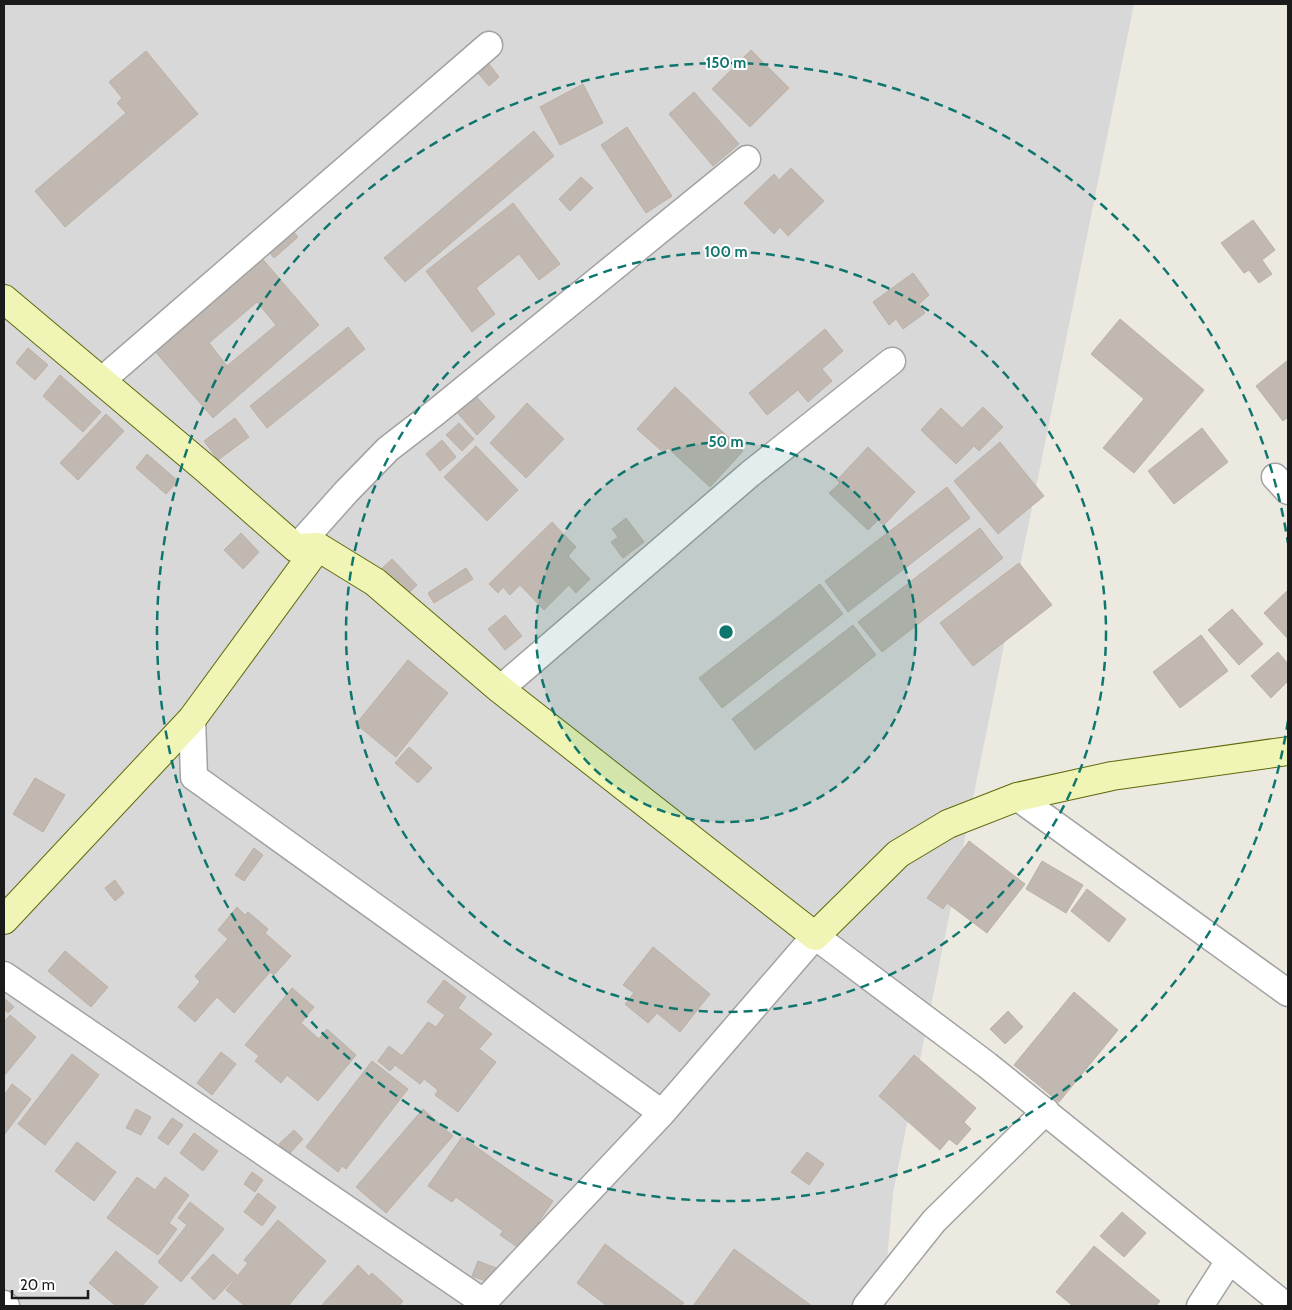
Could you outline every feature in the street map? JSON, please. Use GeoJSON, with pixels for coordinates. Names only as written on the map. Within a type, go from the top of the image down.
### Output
{"type":"FeatureCollection","features":[{"type":"Feature","properties":{"kind":"street"},"geometry":{"type":"LineString","coordinates":[[101,381],[489,45]]}},
{"type":"Feature","properties":{"kind":"street"},"geometry":{"type":"LineString","coordinates":[[5,915],[192,719],[307,547],[347,491],[388,448],[436,412],[748,159]]}},
{"type":"Feature","properties":{"kind":"street"},"geometry":{"type":"LineString","coordinates":[[4,299],[206,469],[307,547],[375,582],[500,689],[815,936],[1046,1111],[1286,1306]]}},
{"type":"Feature","properties":{"kind":"street"},"geometry":{"type":"LineString","coordinates":[[500,689],[750,474],[892,362]]}},
{"type":"Feature","properties":{"kind":"street"},"geometry":{"type":"LineString","coordinates":[[192,719],[194,778],[662,1113]]}},
{"type":"Feature","properties":{"kind":"street"},"geometry":{"type":"LineString","coordinates":[[4,975],[481,1304],[662,1113],[815,936],[898,854],[948,824],[1017,797],[1112,776],[1288,751]]}},
{"type":"Feature","properties":{"kind":"street"},"geometry":{"type":"LineString","coordinates":[[1017,797],[1288,993]]}},
{"type":"Feature","properties":{"kind":"street"},"geometry":{"type":"LineString","coordinates":[[866,1306],[934,1221],[1046,1111]]}},
{"type":"Feature","properties":{"kind":"street"},"geometry":{"type":"LineString","coordinates":[[1200,1306],[1229,1261]]}},
{"type":"Feature","properties":{"kind":"shaded area"},"geometry":{"type":"Polygon","coordinates":[[[4,4],[1134,4],[893,1193],[883,1306],[4,1306],[4,4]]]}},
{"type":"Feature","properties":{"kind":"building"},"geometry":{"type":"Polygon","coordinates":[[[751,50],[789,88],[750,127],[712,89],[751,50]]]}},
{"type":"Feature","properties":{"kind":"building"},"geometry":{"type":"Polygon","coordinates":[[[146,51],[198,114],[65,227],[35,191],[126,113],[117,103],[122,98],[109,82],[146,51]]]}},
{"type":"Feature","properties":{"kind":"building"},"geometry":{"type":"Polygon","coordinates":[[[489,64],[499,77],[489,86],[478,73],[489,64]]]}},
{"type":"Feature","properties":{"kind":"building"},"geometry":{"type":"Polygon","coordinates":[[[583,84],[603,123],[560,145],[540,107],[583,84]]]}},
{"type":"Feature","properties":{"kind":"building"},"geometry":{"type":"Polygon","coordinates":[[[694,92],[739,144],[713,166],[669,114],[694,92]]]}},
{"type":"Feature","properties":{"kind":"building"},"geometry":{"type":"Polygon","coordinates":[[[627,127],[672,196],[646,213],[601,145],[627,127]]]}},
{"type":"Feature","properties":{"kind":"building"},"geometry":{"type":"Polygon","coordinates":[[[534,131],[554,156],[405,282],[384,258],[534,131]]]}},
{"type":"Feature","properties":{"kind":"building"},"geometry":{"type":"Polygon","coordinates":[[[791,168],[824,201],[788,236],[780,227],[774,234],[744,203],[774,174],[779,180],[791,168]]]}},
{"type":"Feature","properties":{"kind":"building"},"geometry":{"type":"Polygon","coordinates":[[[581,177],[593,188],[570,211],[559,199],[581,177]]]}},
{"type":"Feature","properties":{"kind":"building"},"geometry":{"type":"Polygon","coordinates":[[[513,203],[560,264],[539,280],[519,254],[476,288],[495,314],[472,332],[426,271],[513,203]]]}},
{"type":"Feature","properties":{"kind":"building"},"geometry":{"type":"Polygon","coordinates":[[[1253,220],[1275,250],[1262,260],[1272,274],[1259,283],[1249,270],[1244,273],[1221,243],[1253,220]]]}},
{"type":"Feature","properties":{"kind":"building"},"geometry":{"type":"Polygon","coordinates":[[[287,224],[298,237],[274,258],[263,244],[287,224]]]}},
{"type":"Feature","properties":{"kind":"building"},"geometry":{"type":"Polygon","coordinates":[[[260,256],[319,325],[213,418],[153,349],[260,256]],[[257,302],[209,343],[227,366],[276,325],[257,302]]]}},
{"type":"Feature","properties":{"kind":"building"},"geometry":{"type":"Polygon","coordinates":[[[913,273],[929,295],[919,304],[925,313],[903,329],[896,319],[889,325],[873,302],[913,273]]]}},
{"type":"Feature","properties":{"kind":"building"},"geometry":{"type":"Polygon","coordinates":[[[1120,319],[1204,390],[1134,473],[1103,448],[1144,399],[1091,354],[1120,319]]]}},
{"type":"Feature","properties":{"kind":"building"},"geometry":{"type":"Polygon","coordinates":[[[348,327],[365,349],[267,428],[250,406],[348,327]]]}},
{"type":"Feature","properties":{"kind":"building"},"geometry":{"type":"Polygon","coordinates":[[[825,329],[843,351],[822,369],[832,381],[808,402],[798,390],[767,415],[749,393],[825,329]]]}},
{"type":"Feature","properties":{"kind":"building"},"geometry":{"type":"Polygon","coordinates":[[[28,348],[48,365],[35,380],[16,363],[28,348]]]}},
{"type":"Feature","properties":{"kind":"building"},"geometry":{"type":"Polygon","coordinates":[[[1288,360],[1288,417],[1283,421],[1256,386],[1288,360]]]}},
{"type":"Feature","properties":{"kind":"building"},"geometry":{"type":"Polygon","coordinates":[[[60,375],[101,412],[83,432],[43,396],[60,375]]]}},
{"type":"Feature","properties":{"kind":"building"},"geometry":{"type":"Polygon","coordinates":[[[675,387],[743,451],[710,487],[668,448],[664,453],[637,429],[675,387]]]}},
{"type":"Feature","properties":{"kind":"building"},"geometry":{"type":"Polygon","coordinates":[[[472,392],[495,417],[477,435],[454,409],[472,392]]]}},
{"type":"Feature","properties":{"kind":"building"},"geometry":{"type":"Polygon","coordinates":[[[527,403],[564,439],[526,478],[490,443],[527,403]]]}},
{"type":"Feature","properties":{"kind":"building"},"geometry":{"type":"Polygon","coordinates":[[[983,407],[1003,427],[979,451],[974,446],[956,464],[921,430],[941,408],[962,428],[983,407]]]}},
{"type":"Feature","properties":{"kind":"building"},"geometry":{"type":"Polygon","coordinates":[[[106,414],[124,431],[78,480],[60,463],[106,414]]]}},
{"type":"Feature","properties":{"kind":"building"},"geometry":{"type":"Polygon","coordinates":[[[235,418],[249,437],[218,460],[204,441],[235,418]]]}},
{"type":"Feature","properties":{"kind":"building"},"geometry":{"type":"Polygon","coordinates":[[[459,423],[474,439],[462,451],[446,435],[459,423]]]}},
{"type":"Feature","properties":{"kind":"building"},"geometry":{"type":"Polygon","coordinates":[[[1202,428],[1228,462],[1174,504],[1148,471],[1202,428]]]}},
{"type":"Feature","properties":{"kind":"building"},"geometry":{"type":"Polygon","coordinates":[[[442,440],[456,457],[440,471],[426,454],[442,440]]]}},
{"type":"Feature","properties":{"kind":"building"},"geometry":{"type":"Polygon","coordinates":[[[1000,442],[1044,496],[998,534],[954,481],[1000,442]]]}},
{"type":"Feature","properties":{"kind":"building"},"geometry":{"type":"Polygon","coordinates":[[[476,446],[518,490],[487,521],[444,477],[476,446]]]}},
{"type":"Feature","properties":{"kind":"building"},"geometry":{"type":"Polygon","coordinates":[[[868,447],[915,492],[884,525],[878,520],[868,530],[829,493],[840,483],[837,480],[868,447]]]}},
{"type":"Feature","properties":{"kind":"building"},"geometry":{"type":"Polygon","coordinates":[[[147,454],[178,481],[166,494],[136,468],[147,454]]]}},
{"type":"Feature","properties":{"kind":"building"},"geometry":{"type":"Polygon","coordinates":[[[947,487],[970,518],[848,612],[825,581],[947,487]]]}},
{"type":"Feature","properties":{"kind":"building"},"geometry":{"type":"Polygon","coordinates":[[[626,518],[644,542],[623,558],[611,542],[618,537],[612,529],[626,518]]]}},
{"type":"Feature","properties":{"kind":"building"},"geometry":{"type":"Polygon","coordinates":[[[552,522],[576,547],[568,556],[590,579],[576,593],[569,585],[544,610],[520,585],[510,595],[503,587],[498,593],[489,584],[552,522]]]}},
{"type":"Feature","properties":{"kind":"building"},"geometry":{"type":"Polygon","coordinates":[[[980,528],[1003,558],[882,652],[858,622],[980,528]]]}},
{"type":"Feature","properties":{"kind":"building"},"geometry":{"type":"Polygon","coordinates":[[[241,533],[259,552],[243,569],[224,550],[241,533]]]}},
{"type":"Feature","properties":{"kind":"building"},"geometry":{"type":"Polygon","coordinates":[[[392,559],[417,585],[405,597],[379,571],[392,559]]]}},
{"type":"Feature","properties":{"kind":"building"},"geometry":{"type":"Polygon","coordinates":[[[1019,563],[1052,605],[973,666],[940,623],[1019,563]]]}},
{"type":"Feature","properties":{"kind":"building"},"geometry":{"type":"Polygon","coordinates":[[[466,568],[473,579],[434,603],[428,593],[466,568]]]}},
{"type":"Feature","properties":{"kind":"building"},"geometry":{"type":"Polygon","coordinates":[[[820,584],[843,614],[722,708],[699,678],[820,584]]]}},
{"type":"Feature","properties":{"kind":"building"},"geometry":{"type":"Polygon","coordinates":[[[1288,590],[1288,639],[1264,613],[1288,590]]]}},
{"type":"Feature","properties":{"kind":"building"},"geometry":{"type":"Polygon","coordinates":[[[1232,609],[1263,644],[1239,665],[1208,630],[1232,609]]]}},
{"type":"Feature","properties":{"kind":"building"},"geometry":{"type":"Polygon","coordinates":[[[505,615],[522,636],[505,650],[488,629],[505,615]]]}},
{"type":"Feature","properties":{"kind":"building"},"geometry":{"type":"Polygon","coordinates":[[[853,625],[876,655],[755,750],[732,719],[853,625]]]}},
{"type":"Feature","properties":{"kind":"building"},"geometry":{"type":"Polygon","coordinates":[[[1201,635],[1228,671],[1180,708],[1153,672],[1201,635]]]}},
{"type":"Feature","properties":{"kind":"building"},"geometry":{"type":"Polygon","coordinates":[[[1278,652],[1288,664],[1288,681],[1271,698],[1251,676],[1278,652]]]}},
{"type":"Feature","properties":{"kind":"building"},"geometry":{"type":"Polygon","coordinates":[[[408,660],[448,693],[396,757],[356,724],[408,660]]]}},
{"type":"Feature","properties":{"kind":"building"},"geometry":{"type":"Polygon","coordinates":[[[409,747],[432,768],[418,783],[395,763],[409,747]]]}},
{"type":"Feature","properties":{"kind":"building"},"geometry":{"type":"Polygon","coordinates":[[[35,778],[65,795],[43,832],[13,814],[35,778]]]}},
{"type":"Feature","properties":{"kind":"building"},"geometry":{"type":"Polygon","coordinates":[[[969,841],[1025,884],[987,933],[947,903],[943,909],[927,898],[969,841]]]}},
{"type":"Feature","properties":{"kind":"building"},"geometry":{"type":"Polygon","coordinates":[[[254,848],[263,855],[244,881],[235,875],[254,848]]]}},
{"type":"Feature","properties":{"kind":"building"},"geometry":{"type":"Polygon","coordinates":[[[1042,861],[1083,885],[1066,913],[1026,889],[1042,861]]]}},
{"type":"Feature","properties":{"kind":"building"},"geometry":{"type":"Polygon","coordinates":[[[115,880],[124,893],[115,901],[105,888],[115,880]]]}},
{"type":"Feature","properties":{"kind":"building"},"geometry":{"type":"Polygon","coordinates":[[[1087,889],[1126,919],[1109,942],[1071,911],[1087,889]]]}},
{"type":"Feature","properties":{"kind":"building"},"geometry":{"type":"Polygon","coordinates":[[[237,907],[245,915],[248,912],[268,929],[265,933],[291,956],[274,975],[270,972],[234,1013],[217,997],[195,1022],[178,1007],[200,982],[195,976],[228,939],[218,930],[237,907]]]}},
{"type":"Feature","properties":{"kind":"building"},"geometry":{"type":"Polygon","coordinates":[[[653,947],[710,994],[680,1032],[657,1013],[648,1023],[625,1004],[634,993],[623,985],[653,947]]]}},
{"type":"Feature","properties":{"kind":"building"},"geometry":{"type":"Polygon","coordinates":[[[65,951],[108,987],[91,1007],[48,971],[65,951]]]}},
{"type":"Feature","properties":{"kind":"building"},"geometry":{"type":"Polygon","coordinates":[[[444,980],[466,997],[458,1008],[492,1034],[479,1049],[496,1062],[458,1112],[435,1095],[438,1090],[424,1079],[420,1084],[395,1065],[390,1071],[378,1061],[389,1046],[402,1056],[428,1022],[436,1027],[445,1015],[427,1002],[444,980]]]}},
{"type":"Feature","properties":{"kind":"building"},"geometry":{"type":"Polygon","coordinates":[[[292,988],[314,1007],[301,1023],[319,1039],[327,1029],[356,1055],[318,1101],[287,1075],[281,1083],[255,1061],[259,1056],[245,1045],[292,988]]]}},
{"type":"Feature","properties":{"kind":"building"},"geometry":{"type":"Polygon","coordinates":[[[1074,992],[1118,1030],[1059,1102],[1014,1065],[1074,992]]]}},
{"type":"Feature","properties":{"kind":"building"},"geometry":{"type":"Polygon","coordinates":[[[4,998],[14,1007],[8,1013],[4,1011],[4,998]]]}},
{"type":"Feature","properties":{"kind":"building"},"geometry":{"type":"Polygon","coordinates":[[[1008,1011],[1023,1027],[1005,1044],[990,1029],[1008,1011]]]}},
{"type":"Feature","properties":{"kind":"building"},"geometry":{"type":"Polygon","coordinates":[[[10,1015],[36,1037],[4,1076],[4,1022],[10,1015]]]}},
{"type":"Feature","properties":{"kind":"building"},"geometry":{"type":"Polygon","coordinates":[[[221,1052],[236,1064],[212,1095],[197,1083],[221,1052]]]}},
{"type":"Feature","properties":{"kind":"building"},"geometry":{"type":"Polygon","coordinates":[[[72,1054],[99,1075],[45,1145],[18,1124],[72,1054]]]}},
{"type":"Feature","properties":{"kind":"building"},"geometry":{"type":"Polygon","coordinates":[[[914,1055],[976,1108],[964,1122],[971,1129],[957,1145],[949,1139],[940,1150],[879,1096],[914,1055]]]}},
{"type":"Feature","properties":{"kind":"building"},"geometry":{"type":"Polygon","coordinates":[[[372,1061],[408,1089],[346,1169],[342,1166],[338,1172],[306,1147],[372,1061]]]}},
{"type":"Feature","properties":{"kind":"building"},"geometry":{"type":"Polygon","coordinates":[[[12,1084],[31,1099],[4,1135],[4,1095],[12,1084]]]}},
{"type":"Feature","properties":{"kind":"building"},"geometry":{"type":"Polygon","coordinates":[[[136,1109],[151,1117],[141,1135],[126,1128],[136,1109]]]}},
{"type":"Feature","properties":{"kind":"building"},"geometry":{"type":"Polygon","coordinates":[[[423,1109],[453,1136],[386,1213],[356,1187],[423,1109]]]}},
{"type":"Feature","properties":{"kind":"building"},"geometry":{"type":"Polygon","coordinates":[[[172,1118],[183,1125],[168,1145],[158,1138],[172,1118]]]}},
{"type":"Feature","properties":{"kind":"building"},"geometry":{"type":"Polygon","coordinates":[[[294,1130],[303,1139],[289,1154],[279,1144],[294,1130]]]}},
{"type":"Feature","properties":{"kind":"building"},"geometry":{"type":"Polygon","coordinates":[[[194,1133],[218,1151],[203,1171],[180,1153],[194,1133]]]}},
{"type":"Feature","properties":{"kind":"building"},"geometry":{"type":"Polygon","coordinates":[[[462,1137],[553,1201],[520,1249],[500,1235],[503,1231],[456,1197],[452,1202],[428,1186],[462,1137]]]}},
{"type":"Feature","properties":{"kind":"building"},"geometry":{"type":"Polygon","coordinates":[[[77,1142],[116,1172],[94,1201],[55,1171],[77,1142]]]}},
{"type":"Feature","properties":{"kind":"building"},"geometry":{"type":"Polygon","coordinates":[[[807,1152],[824,1164],[809,1185],[791,1172],[807,1152]]]}},
{"type":"Feature","properties":{"kind":"building"},"geometry":{"type":"Polygon","coordinates":[[[252,1172],[263,1180],[255,1192],[244,1184],[252,1172]]]}},
{"type":"Feature","properties":{"kind":"building"},"geometry":{"type":"Polygon","coordinates":[[[137,1177],[155,1190],[165,1177],[189,1195],[169,1223],[177,1229],[158,1255],[107,1218],[137,1177]]]}},
{"type":"Feature","properties":{"kind":"building"},"geometry":{"type":"Polygon","coordinates":[[[258,1193],[276,1207],[262,1226],[244,1212],[258,1193]]]}},
{"type":"Feature","properties":{"kind":"building"},"geometry":{"type":"Polygon","coordinates":[[[190,1202],[224,1229],[181,1282],[158,1262],[187,1225],[178,1218],[190,1202]]]}},
{"type":"Feature","properties":{"kind":"building"},"geometry":{"type":"Polygon","coordinates":[[[1122,1212],[1146,1233],[1124,1257],[1100,1236],[1122,1212]]]}},
{"type":"Feature","properties":{"kind":"building"},"geometry":{"type":"Polygon","coordinates":[[[278,1220],[326,1261],[288,1306],[245,1306],[226,1290],[248,1263],[244,1260],[278,1220]]]}},
{"type":"Feature","properties":{"kind":"building"},"geometry":{"type":"Polygon","coordinates":[[[605,1244],[684,1303],[681,1306],[606,1306],[577,1283],[605,1244]]]}},
{"type":"Feature","properties":{"kind":"building"},"geometry":{"type":"Polygon","coordinates":[[[1094,1246],[1160,1301],[1156,1306],[1073,1306],[1056,1292],[1094,1246]]]}},
{"type":"Feature","properties":{"kind":"building"},"geometry":{"type":"Polygon","coordinates":[[[734,1249],[812,1306],[693,1306],[734,1249]]]}},
{"type":"Feature","properties":{"kind":"building"},"geometry":{"type":"Polygon","coordinates":[[[116,1251],[158,1287],[142,1306],[116,1306],[89,1283],[116,1251]]]}},
{"type":"Feature","properties":{"kind":"building"},"geometry":{"type":"Polygon","coordinates":[[[213,1254],[237,1275],[214,1300],[191,1278],[213,1254]]]}},
{"type":"Feature","properties":{"kind":"building"},"geometry":{"type":"Polygon","coordinates":[[[478,1261],[496,1268],[491,1283],[472,1276],[478,1261]]]}},
{"type":"Feature","properties":{"kind":"building"},"geometry":{"type":"Polygon","coordinates":[[[358,1265],[369,1276],[372,1273],[403,1301],[399,1306],[321,1306],[358,1265]]]}}]}
